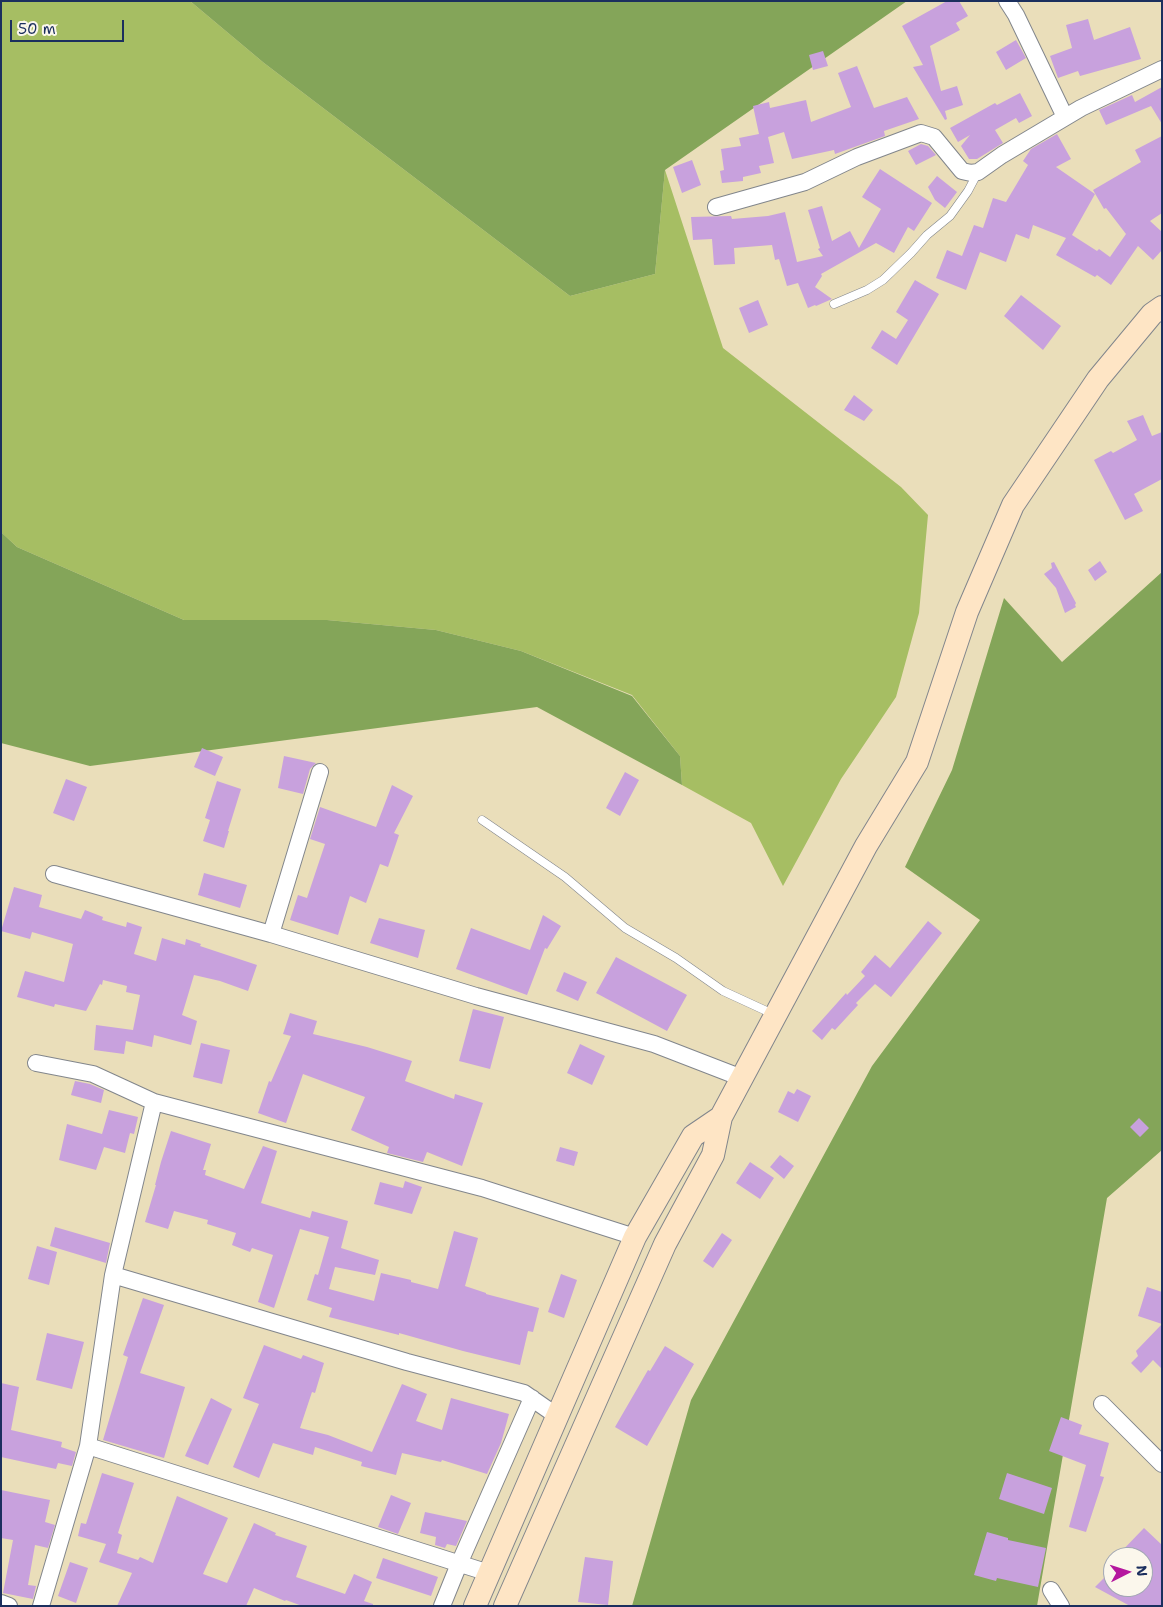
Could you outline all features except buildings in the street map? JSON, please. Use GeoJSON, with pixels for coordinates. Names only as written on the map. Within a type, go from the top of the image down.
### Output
{"type":"FeatureCollection","features":[{"type":"Feature","properties":{"kind":"street"},"geometry":{"type":"LineString","coordinates":[[1007,1],[1016,15],[1065,117]]}},
{"type":"Feature","properties":{"kind":"street"},"geometry":{"type":"LineString","coordinates":[[716,208],[805,182],[858,157],[921,133],[934,137],[962,171],[978,172],[1002,155],[1081,108],[1162,69]]}},
{"type":"Feature","properties":{"kind":"street"},"geometry":{"type":"LineString","coordinates":[[505,1606],[665,1244],[713,1155],[721,1117],[866,846],[918,762],[967,612],[1012,505],[1098,379],[1152,314],[1162,307]]}},
{"type":"Feature","properties":{"kind":"street"},"geometry":{"type":"LineString","coordinates":[[271,934],[320,772]]}},
{"type":"Feature","properties":{"kind":"street"},"geometry":{"type":"LineString","coordinates":[[54,874],[271,934],[476,996],[654,1044],[742,1078]]}},
{"type":"Feature","properties":{"kind":"street"},"geometry":{"type":"LineString","coordinates":[[36,1063],[93,1074],[154,1102],[482,1188],[636,1236]]}},
{"type":"Feature","properties":{"kind":"street"},"geometry":{"type":"LineString","coordinates":[[42,1606],[88,1446],[112,1276],[154,1102]]}},
{"type":"Feature","properties":{"kind":"street"},"geometry":{"type":"LineString","coordinates":[[474,1606],[636,1236],[693,1136],[721,1117]]}},
{"type":"Feature","properties":{"kind":"street"},"geometry":{"type":"LineString","coordinates":[[112,1276],[407,1362],[524,1393],[557,1416]]}},
{"type":"Feature","properties":{"kind":"street"},"geometry":{"type":"LineString","coordinates":[[442,1606],[532,1398]]}},
{"type":"Feature","properties":{"kind":"street"},"geometry":{"type":"LineString","coordinates":[[1102,1404],[1162,1464]]}},
{"type":"Feature","properties":{"kind":"street"},"geometry":{"type":"LineString","coordinates":[[88,1446],[488,1573]]}},
{"type":"Feature","properties":{"kind":"street"},"geometry":{"type":"LineString","coordinates":[[1051,1590],[1061,1606]]}},
{"type":"Feature","properties":{"kind":"street"},"geometry":{"type":"LineString","coordinates":[[1,1603],[9,1606]]}},
{"type":"Feature","properties":{"kind":"lane"},"geometry":{"type":"LineString","coordinates":[[834,304],[867,290],[883,280],[911,253],[927,234],[950,216],[968,191],[978,172]]}},
{"type":"Feature","properties":{"kind":"lane"},"geometry":{"type":"LineString","coordinates":[[482,820],[564,877],[625,928],[676,958],[723,991],[775,1016]]}},
{"type":"Feature","properties":{"kind":"green space"},"geometry":{"type":"Polygon","coordinates":[[[1,1],[190,1],[264,63],[570,296],[655,274],[665,170],[723,348],[901,487],[928,515],[919,613],[896,697],[841,779],[783,886],[751,823],[682,785],[680,756],[632,695],[521,651],[436,630],[327,620],[184,620],[17,547],[1,532],[1,1]]]}},
{"type":"Feature","properties":{"kind":"green space"},"geometry":{"type":"Polygon","coordinates":[[[190,1],[907,1],[665,170],[655,274],[570,296],[264,63],[190,1]]]}},
{"type":"Feature","properties":{"kind":"green space"},"geometry":{"type":"Polygon","coordinates":[[[1,532],[17,547],[184,620],[327,620],[436,630],[521,651],[632,696],[680,756],[682,785],[537,707],[90,766],[1,743],[1,532]]]}},
{"type":"Feature","properties":{"kind":"green space"},"geometry":{"type":"Polygon","coordinates":[[[1162,572],[1162,1150],[1107,1198],[1037,1606],[632,1606],[691,1400],[872,1066],[980,920],[905,867],[952,770],[1004,598],[1062,662],[1162,572]]]}}]}
